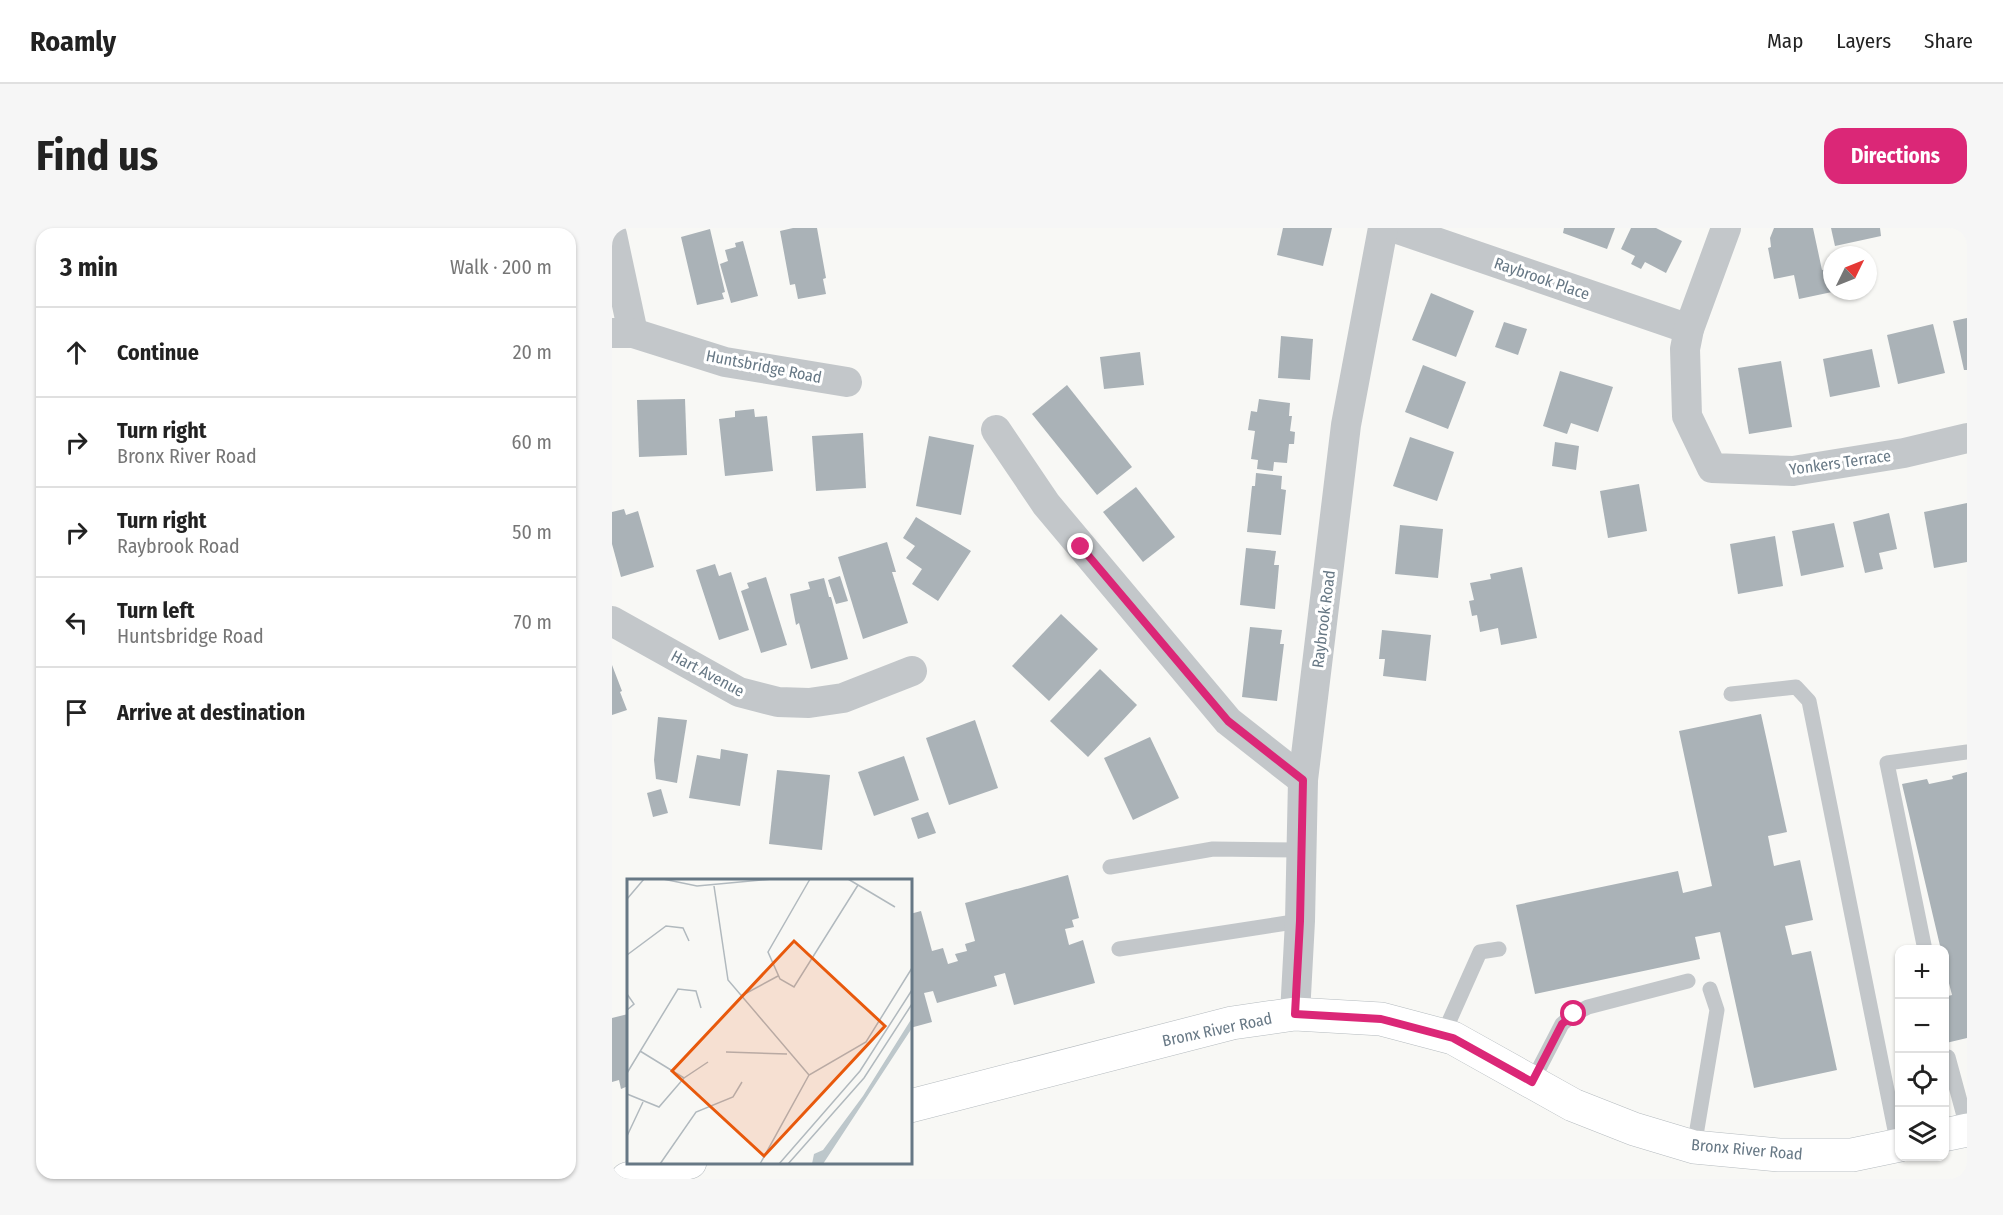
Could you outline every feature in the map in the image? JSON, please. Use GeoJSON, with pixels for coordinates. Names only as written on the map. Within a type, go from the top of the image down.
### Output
{"type":"FeatureCollection","features":[{"type":"Feature","properties":{"kind":"street","name":"Raybrook Road"},"geometry":{"type":"LineString","coordinates":[[1295,1014],[1300,921],[1303,780],[1347,425],[1383,228]]}},
{"type":"Feature","properties":{"kind":"street","name":"Raybrook Place"},"geometry":{"type":"LineString","coordinates":[[1395,228],[1689,328]]}},
{"type":"Feature","properties":{"kind":"street"},"geometry":{"type":"LineString","coordinates":[[1689,328],[1725,228]]}},
{"type":"Feature","properties":{"kind":"street"},"geometry":{"type":"LineString","coordinates":[[612,235],[622,333]]}},
{"type":"Feature","properties":{"kind":"street","name":"Yonkers Terrace"},"geometry":{"type":"LineString","coordinates":[[1689,328],[1685,350],[1687,416],[1712,468],[1793,471],[1904,453],[1967,438]]}},
{"type":"Feature","properties":{"kind":"street","name":"Huntsbridge Road"},"geometry":{"type":"LineString","coordinates":[[622,333],[725,362],[847,382]]}},
{"type":"Feature","properties":{"kind":"street"},"geometry":{"type":"LineString","coordinates":[[996,430],[1046,504],[1228,721],[1303,780]]}},
{"type":"Feature","properties":{"kind":"street","name":"Hart Avenue"},"geometry":{"type":"LineString","coordinates":[[612,621],[739,692],[778,702],[809,703],[843,698],[912,671]]}},
{"type":"Feature","properties":{"kind":"street","name":"Bronx River Road"},"geometry":{"type":"LineString","coordinates":[[912,1105],[1232,1023],[1295,1014],[1381,1019],[1453,1038],[1573,1105],[1634,1129],[1694,1147],[1779,1155],[1852,1155],[1895,1146]]}},
{"type":"Feature","properties":{"kind":"street"},"geometry":{"type":"LineString","coordinates":[[1949,1133],[1967,1128]]}},
{"type":"Feature","properties":{"kind":"street"},"geometry":{"type":"LineString","coordinates":[[627,1179],[683,1164]]}},
{"type":"Feature","properties":{"kind":"lane"},"geometry":{"type":"LineString","coordinates":[[1731,694],[1796,687],[1809,701],[1895,1125]]}},
{"type":"Feature","properties":{"kind":"lane"},"geometry":{"type":"LineString","coordinates":[[1924,945],[1887,763],[1967,752]]}},
{"type":"Feature","properties":{"kind":"lane"},"geometry":{"type":"LineString","coordinates":[[1110,867],[1213,849],[1302,850]]}},
{"type":"Feature","properties":{"kind":"lane"},"geometry":{"type":"LineString","coordinates":[[1119,949],[1300,921]]}},
{"type":"Feature","properties":{"kind":"lane"},"geometry":{"type":"LineString","coordinates":[[1443,1035],[1480,952],[1499,949]]}},
{"type":"Feature","properties":{"kind":"lane"},"geometry":{"type":"LineString","coordinates":[[1532,1082],[1562,1024],[1574,1014],[1588,1008],[1688,981]]}},
{"type":"Feature","properties":{"kind":"lane"},"geometry":{"type":"LineString","coordinates":[[1694,1147],[1717,1010],[1710,989]]}},
{"type":"Feature","properties":{"kind":"lane"},"geometry":{"type":"LineString","coordinates":[[1949,1061],[1967,1128]]}},
{"type":"Feature","properties":{"kind":"building"},"geometry":{"type":"Polygon","coordinates":[[[793,228],[817,228],[826,278],[823,279],[826,294],[798,299],[795,284],[790,285],[780,231],[793,228]]]}},
{"type":"Feature","properties":{"kind":"building"},"geometry":{"type":"Polygon","coordinates":[[[1283,228],[1332,228],[1323,266],[1277,255],[1283,228]]]}},
{"type":"Feature","properties":{"kind":"building"},"geometry":{"type":"Polygon","coordinates":[[[1564,228],[1615,228],[1607,249],[1563,233],[1564,228]]]}},
{"type":"Feature","properties":{"kind":"building"},"geometry":{"type":"Polygon","coordinates":[[[1631,228],[1656,228],[1682,241],[1666,273],[1645,262],[1641,269],[1631,264],[1635,256],[1621,249],[1631,228]]]}},
{"type":"Feature","properties":{"kind":"building"},"geometry":{"type":"Polygon","coordinates":[[[1774,228],[1813,228],[1823,270],[1823,294],[1799,299],[1794,275],[1774,279],[1768,248],[1771,247],[1770,238],[1774,228]]]}},
{"type":"Feature","properties":{"kind":"building"},"geometry":{"type":"Polygon","coordinates":[[[1831,228],[1880,228],[1881,236],[1835,246],[1831,228]]]}},
{"type":"Feature","properties":{"kind":"building"},"geometry":{"type":"Polygon","coordinates":[[[710,229],[725,292],[722,293],[724,299],[697,305],[681,237],[710,229]]]}},
{"type":"Feature","properties":{"kind":"building"},"geometry":{"type":"Polygon","coordinates":[[[743,241],[758,296],[731,303],[720,264],[728,261],[725,250],[736,247],[735,243],[743,241]]]}},
{"type":"Feature","properties":{"kind":"building"},"geometry":{"type":"Polygon","coordinates":[[[1431,293],[1474,311],[1456,357],[1412,340],[1431,293]]]}},
{"type":"Feature","properties":{"kind":"building"},"geometry":{"type":"Polygon","coordinates":[[[1967,318],[1967,370],[1964,370],[1953,321],[1967,318]]]}},
{"type":"Feature","properties":{"kind":"building"},"geometry":{"type":"Polygon","coordinates":[[[1504,322],[1527,329],[1518,355],[1495,347],[1504,322]]]}},
{"type":"Feature","properties":{"kind":"building"},"geometry":{"type":"Polygon","coordinates":[[[1933,324],[1945,373],[1898,384],[1887,335],[1933,324]]]}},
{"type":"Feature","properties":{"kind":"building"},"geometry":{"type":"Polygon","coordinates":[[[1281,336],[1313,339],[1310,380],[1278,378],[1281,336]]]}},
{"type":"Feature","properties":{"kind":"building"},"geometry":{"type":"Polygon","coordinates":[[[1872,349],[1880,387],[1830,397],[1823,359],[1872,349]]]}},
{"type":"Feature","properties":{"kind":"building"},"geometry":{"type":"Polygon","coordinates":[[[1140,352],[1144,385],[1104,389],[1100,357],[1140,352]]]}},
{"type":"Feature","properties":{"kind":"building"},"geometry":{"type":"Polygon","coordinates":[[[1781,361],[1792,427],[1749,434],[1738,368],[1781,361]]]}},
{"type":"Feature","properties":{"kind":"building"},"geometry":{"type":"Polygon","coordinates":[[[1423,365],[1466,382],[1448,429],[1405,412],[1423,365]]]}},
{"type":"Feature","properties":{"kind":"building"},"geometry":{"type":"Polygon","coordinates":[[[1560,371],[1613,387],[1598,432],[1571,423],[1567,434],[1543,426],[1560,371]]]}},
{"type":"Feature","properties":{"kind":"building"},"geometry":{"type":"Polygon","coordinates":[[[1067,385],[1132,467],[1097,495],[1032,414],[1067,385]]]}},
{"type":"Feature","properties":{"kind":"building"},"geometry":{"type":"Polygon","coordinates":[[[685,399],[687,455],[639,457],[637,400],[685,399]]]}},
{"type":"Feature","properties":{"kind":"building"},"geometry":{"type":"Polygon","coordinates":[[[1259,399],[1290,403],[1289,416],[1292,416],[1290,431],[1295,432],[1294,444],[1289,444],[1287,463],[1274,462],[1273,471],[1257,469],[1258,460],[1251,459],[1255,431],[1248,430],[1251,411],[1257,412],[1259,399]]]}},
{"type":"Feature","properties":{"kind":"building"},"geometry":{"type":"Polygon","coordinates":[[[754,409],[755,417],[767,416],[773,471],[725,476],[719,419],[735,417],[735,411],[754,409]]]}},
{"type":"Feature","properties":{"kind":"building"},"geometry":{"type":"Polygon","coordinates":[[[863,433],[866,488],[816,491],[812,436],[863,433]]]}},
{"type":"Feature","properties":{"kind":"building"},"geometry":{"type":"Polygon","coordinates":[[[929,436],[974,445],[961,515],[916,506],[929,436]]]}},
{"type":"Feature","properties":{"kind":"building"},"geometry":{"type":"Polygon","coordinates":[[[1410,437],[1454,452],[1437,501],[1393,486],[1410,437]]]}},
{"type":"Feature","properties":{"kind":"building"},"geometry":{"type":"Polygon","coordinates":[[[1555,442],[1579,446],[1576,470],[1552,466],[1555,442]]]}},
{"type":"Feature","properties":{"kind":"building"},"geometry":{"type":"Polygon","coordinates":[[[1256,473],[1282,476],[1281,489],[1286,490],[1281,535],[1247,532],[1252,486],[1255,486],[1256,473]]]}},
{"type":"Feature","properties":{"kind":"building"},"geometry":{"type":"Polygon","coordinates":[[[1639,484],[1647,531],[1608,538],[1600,491],[1639,484]]]}},
{"type":"Feature","properties":{"kind":"building"},"geometry":{"type":"Polygon","coordinates":[[[1136,487],[1175,537],[1143,562],[1103,512],[1136,487]]]}},
{"type":"Feature","properties":{"kind":"building"},"geometry":{"type":"Polygon","coordinates":[[[1967,503],[1967,562],[1934,568],[1924,512],[1967,503]]]}},
{"type":"Feature","properties":{"kind":"building"},"geometry":{"type":"Polygon","coordinates":[[[624,509],[626,515],[638,511],[654,567],[621,577],[612,544],[612,512],[624,509]]]}},
{"type":"Feature","properties":{"kind":"building"},"geometry":{"type":"Polygon","coordinates":[[[1889,513],[1897,549],[1879,553],[1883,569],[1865,573],[1853,522],[1889,513]]]}},
{"type":"Feature","properties":{"kind":"building"},"geometry":{"type":"Polygon","coordinates":[[[916,517],[971,551],[938,601],[912,584],[922,569],[906,558],[915,546],[903,538],[916,517]]]}},
{"type":"Feature","properties":{"kind":"building"},"geometry":{"type":"Polygon","coordinates":[[[1834,523],[1844,567],[1801,576],[1792,531],[1834,523]]]}},
{"type":"Feature","properties":{"kind":"building"},"geometry":{"type":"Polygon","coordinates":[[[1400,525],[1443,529],[1438,578],[1395,574],[1400,525]]]}},
{"type":"Feature","properties":{"kind":"building"},"geometry":{"type":"Polygon","coordinates":[[[1775,536],[1783,586],[1738,594],[1730,544],[1775,536]]]}},
{"type":"Feature","properties":{"kind":"building"},"geometry":{"type":"Polygon","coordinates":[[[887,542],[896,572],[892,572],[908,623],[863,639],[838,557],[887,542]]]}},
{"type":"Feature","properties":{"kind":"building"},"geometry":{"type":"Polygon","coordinates":[[[1246,548],[1276,551],[1274,565],[1279,565],[1275,609],[1240,605],[1246,548]]]}},
{"type":"Feature","properties":{"kind":"building"},"geometry":{"type":"Polygon","coordinates":[[[715,564],[719,576],[731,572],[749,630],[719,640],[696,570],[715,564]]]}},
{"type":"Feature","properties":{"kind":"building"},"geometry":{"type":"Polygon","coordinates":[[[1522,567],[1537,638],[1501,645],[1498,628],[1480,632],[1477,615],[1472,616],[1469,601],[1474,600],[1470,583],[1491,579],[1490,574],[1522,567]]]}},
{"type":"Feature","properties":{"kind":"building"},"geometry":{"type":"Polygon","coordinates":[[[840,576],[848,601],[836,604],[828,580],[840,576]]]}},
{"type":"Feature","properties":{"kind":"building"},"geometry":{"type":"Polygon","coordinates":[[[766,577],[787,645],[761,653],[741,591],[749,588],[747,583],[766,577]]]}},
{"type":"Feature","properties":{"kind":"building"},"geometry":{"type":"Polygon","coordinates":[[[824,578],[848,659],[811,669],[799,623],[796,625],[790,594],[810,589],[808,582],[824,578]]]}},
{"type":"Feature","properties":{"kind":"building"},"geometry":{"type":"Polygon","coordinates":[[[1061,614],[1098,649],[1049,701],[1012,666],[1061,614]]]}},
{"type":"Feature","properties":{"kind":"building"},"geometry":{"type":"Polygon","coordinates":[[[1250,627],[1282,630],[1280,644],[1284,644],[1277,701],[1242,697],[1250,627]]]}},
{"type":"Feature","properties":{"kind":"building"},"geometry":{"type":"Polygon","coordinates":[[[1382,630],[1431,635],[1426,681],[1383,676],[1385,659],[1379,659],[1382,630]]]}},
{"type":"Feature","properties":{"kind":"building"},"geometry":{"type":"Polygon","coordinates":[[[612,665],[627,710],[612,715],[612,665]]]}},
{"type":"Feature","properties":{"kind":"building"},"geometry":{"type":"Polygon","coordinates":[[[1100,669],[1137,705],[1088,757],[1050,721],[1100,669]]]}},
{"type":"Feature","properties":{"kind":"building"},"geometry":{"type":"Polygon","coordinates":[[[1761,714],[1787,832],[1768,836],[1774,866],[1800,860],[1813,920],[1785,926],[1792,955],[1811,951],[1837,1070],[1754,1088],[1720,932],[1695,937],[1700,959],[1535,994],[1516,905],[1678,871],[1683,893],[1712,886],[1679,731],[1761,714]]]}},
{"type":"Feature","properties":{"kind":"building"},"geometry":{"type":"Polygon","coordinates":[[[658,717],[687,720],[677,783],[656,779],[654,760],[658,717]]]}},
{"type":"Feature","properties":{"kind":"building"},"geometry":{"type":"Polygon","coordinates":[[[975,720],[998,788],[949,805],[926,738],[975,720]]]}},
{"type":"Feature","properties":{"kind":"building"},"geometry":{"type":"Polygon","coordinates":[[[1150,737],[1179,798],[1133,820],[1104,758],[1150,737]]]}},
{"type":"Feature","properties":{"kind":"building"},"geometry":{"type":"Polygon","coordinates":[[[721,749],[748,754],[740,806],[689,798],[697,755],[720,759],[721,749]]]}},
{"type":"Feature","properties":{"kind":"building"},"geometry":{"type":"Polygon","coordinates":[[[904,756],[919,800],[874,816],[858,772],[904,756]]]}},
{"type":"Feature","properties":{"kind":"building"},"geometry":{"type":"Polygon","coordinates":[[[777,770],[830,775],[822,850],[769,844],[777,770]]]}},
{"type":"Feature","properties":{"kind":"building"},"geometry":{"type":"Polygon","coordinates":[[[1967,772],[1967,1038],[1949,1042],[1949,996],[1952,995],[1949,983],[1949,945],[1940,945],[1902,784],[1927,779],[1929,784],[1953,779],[1952,776],[1967,772]]]}},
{"type":"Feature","properties":{"kind":"building"},"geometry":{"type":"Polygon","coordinates":[[[661,789],[668,813],[653,817],[647,793],[661,789]]]}},
{"type":"Feature","properties":{"kind":"building"},"geometry":{"type":"Polygon","coordinates":[[[928,812],[936,833],[918,839],[911,818],[928,812]]]}},
{"type":"Feature","properties":{"kind":"building"},"geometry":{"type":"Polygon","coordinates":[[[1068,875],[1079,918],[1072,920],[1074,927],[1065,929],[1069,945],[1083,940],[1095,983],[1014,1005],[1005,973],[994,976],[997,986],[937,1003],[933,991],[924,993],[932,1022],[912,1027],[912,913],[921,911],[932,951],[943,948],[948,964],[958,961],[955,954],[967,951],[965,944],[975,941],[965,903],[1068,875]]]}},
{"type":"Feature","properties":{"kind":"building"},"geometry":{"type":"Polygon","coordinates":[[[627,1014],[627,1086],[621,1089],[619,1080],[612,1082],[612,1018],[627,1014]]]}},
{"type":"Feature","properties":{"kind":"route"},"geometry":{"type":"LineString","coordinates":[[1081,547],[1228,721],[1303,780],[1300,921],[1295,1014],[1381,1019],[1453,1038],[1532,1082],[1562,1024],[1574,1014]]}}]}
